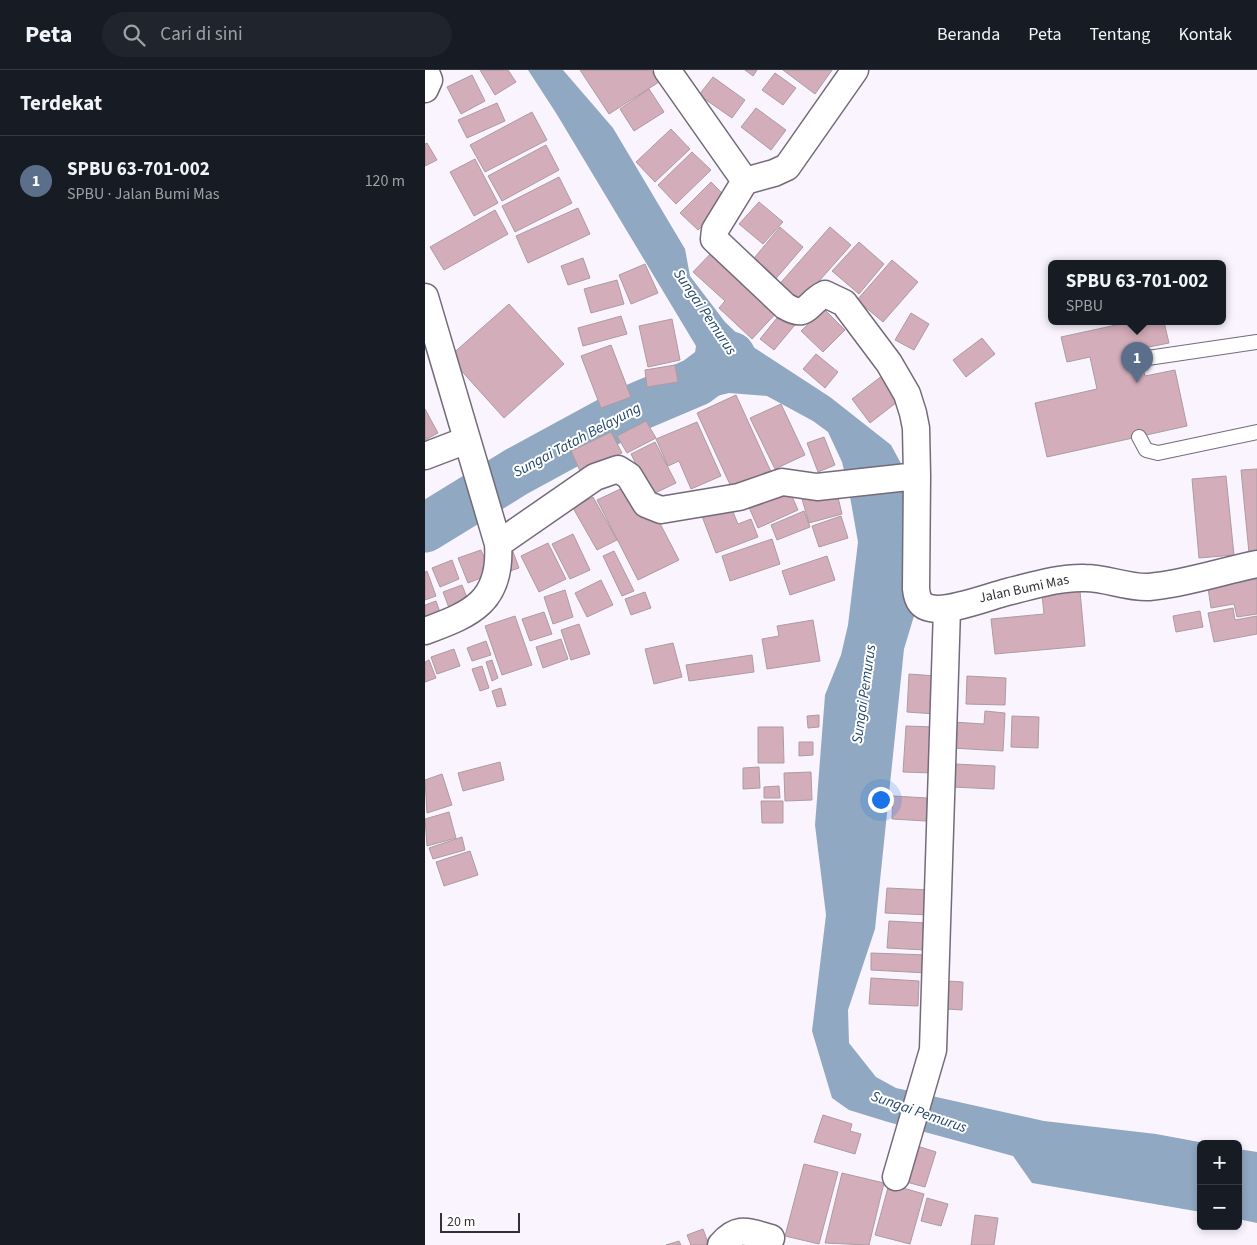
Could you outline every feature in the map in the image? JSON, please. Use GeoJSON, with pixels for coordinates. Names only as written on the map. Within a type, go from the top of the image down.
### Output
{"type":"FeatureCollection","features":[{"type":"Feature","properties":{"kind":"street"},"geometry":{"type":"LineString","coordinates":[[425,70],[429,80],[425,89]]}},
{"type":"Feature","properties":{"kind":"street"},"geometry":{"type":"LineString","coordinates":[[667,70],[745,181]]}},
{"type":"Feature","properties":{"kind":"street"},"geometry":{"type":"LineString","coordinates":[[496,539],[595,477],[611,470],[618,469],[629,476],[646,504],[661,510],[739,497],[783,482],[817,487],[913,477],[916,428],[907,394],[889,363],[844,303],[825,294],[801,313],[796,313],[785,306],[714,240],[715,230],[745,181],[774,173],[787,167],[855,70]]}},
{"type":"Feature","properties":{"kind":"street"},"geometry":{"type":"LineString","coordinates":[[425,296],[430,334],[467,440],[496,539],[499,562],[488,594],[463,617],[425,631]]}},
{"type":"Feature","properties":{"kind":"street"},"geometry":{"type":"LineString","coordinates":[[425,456],[467,440]]}},
{"type":"Feature","properties":{"kind":"street","name":"Jalan Bumi Mas"},"geometry":{"type":"LineString","coordinates":[[913,477],[917,598],[921,605],[931,609],[947,609],[1054,581],[1086,578],[1129,586],[1148,587],[1257,564]]}},
{"type":"Feature","properties":{"kind":"street"},"geometry":{"type":"LineString","coordinates":[[896,1177],[933,1050],[947,609]]}},
{"type":"Feature","properties":{"kind":"street"},"geometry":{"type":"LineString","coordinates":[[721,1245],[735,1232],[745,1231],[771,1238]]}},
{"type":"Feature","properties":{"kind":"lane"},"geometry":{"type":"LineString","coordinates":[[1141,359],[1257,342]]}},
{"type":"Feature","properties":{"kind":"lane"},"geometry":{"type":"LineString","coordinates":[[1139,437],[1146,450],[1158,452],[1257,432]]}},
{"type":"Feature","properties":{"kind":"water","name":"Sungai Pemurus"},"geometry":{"type":"Polygon","coordinates":[[[528,70],[563,70],[613,128],[685,249],[690,276],[725,322],[747,343],[830,397],[891,445],[905,471],[914,616],[904,649],[875,929],[848,1010],[849,1043],[876,1077],[896,1088],[1044,1121],[1156,1134],[1197,1142],[1197,1211],[1032,1183],[1013,1156],[849,1110],[832,1098],[812,1031],[826,915],[815,825],[825,695],[841,655],[848,625],[858,542],[842,462],[828,432],[813,421],[767,396],[729,393],[688,403],[696,346],[556,113],[528,70]]]}},
{"type":"Feature","properties":{"kind":"water"},"geometry":{"type":"Polygon","coordinates":[[[1242,1150],[1257,1152],[1257,1223],[1242,1220],[1242,1150]]]}},
{"type":"Feature","properties":{"kind":"building"},"geometry":{"type":"Polygon","coordinates":[[[480,70],[508,70],[516,82],[495,95],[480,70]]]}},
{"type":"Feature","properties":{"kind":"building"},"geometry":{"type":"Polygon","coordinates":[[[580,70],[651,70],[659,82],[609,114],[580,70]]]}},
{"type":"Feature","properties":{"kind":"building"},"geometry":{"type":"Polygon","coordinates":[[[745,70],[757,70],[753,76],[745,70]]]}},
{"type":"Feature","properties":{"kind":"building"},"geometry":{"type":"Polygon","coordinates":[[[783,70],[832,70],[815,94],[783,70]]]}},
{"type":"Feature","properties":{"kind":"building"},"geometry":{"type":"Polygon","coordinates":[[[775,73],[796,88],[783,105],[762,90],[775,73]]]}},
{"type":"Feature","properties":{"kind":"building"},"geometry":{"type":"Polygon","coordinates":[[[472,75],[485,101],[461,114],[447,87],[472,75]]]}},
{"type":"Feature","properties":{"kind":"building"},"geometry":{"type":"Polygon","coordinates":[[[713,77],[745,100],[732,118],[699,95],[713,77]]]}},
{"type":"Feature","properties":{"kind":"building"},"geometry":{"type":"Polygon","coordinates":[[[649,89],[664,112],[634,131],[620,109],[649,89]]]}},
{"type":"Feature","properties":{"kind":"building"},"geometry":{"type":"Polygon","coordinates":[[[497,103],[505,121],[467,138],[458,120],[497,103]]]}},
{"type":"Feature","properties":{"kind":"building"},"geometry":{"type":"Polygon","coordinates":[[[756,108],[786,130],[771,150],[741,127],[756,108]]]}},
{"type":"Feature","properties":{"kind":"building"},"geometry":{"type":"Polygon","coordinates":[[[532,112],[547,140],[485,172],[470,145],[532,112]]]}},
{"type":"Feature","properties":{"kind":"building"},"geometry":{"type":"Polygon","coordinates":[[[671,129],[690,149],[655,182],[636,162],[671,129]]]}},
{"type":"Feature","properties":{"kind":"building"},"geometry":{"type":"Polygon","coordinates":[[[427,143],[437,160],[425,166],[425,144],[427,143]]]}},
{"type":"Feature","properties":{"kind":"building"},"geometry":{"type":"Polygon","coordinates":[[[546,145],[559,170],[502,201],[488,176],[546,145]]]}},
{"type":"Feature","properties":{"kind":"building"},"geometry":{"type":"Polygon","coordinates":[[[692,152],[711,170],[676,204],[658,185],[692,152]]]}},
{"type":"Feature","properties":{"kind":"building"},"geometry":{"type":"Polygon","coordinates":[[[475,159],[498,203],[474,216],[450,172],[475,159]]]}},
{"type":"Feature","properties":{"kind":"building"},"geometry":{"type":"Polygon","coordinates":[[[559,177],[572,203],[515,232],[502,206],[559,177]]]}},
{"type":"Feature","properties":{"kind":"building"},"geometry":{"type":"Polygon","coordinates":[[[711,182],[729,200],[698,230],[680,213],[711,182]]]}},
{"type":"Feature","properties":{"kind":"building"},"geometry":{"type":"Polygon","coordinates":[[[759,202],[783,222],[763,244],[739,224],[759,202]]]}},
{"type":"Feature","properties":{"kind":"building"},"geometry":{"type":"Polygon","coordinates":[[[578,208],[590,234],[528,263],[516,236],[578,208]]]}},
{"type":"Feature","properties":{"kind":"building"},"geometry":{"type":"Polygon","coordinates":[[[495,210],[508,234],[444,270],[430,247],[495,210]]]}},
{"type":"Feature","properties":{"kind":"building"},"geometry":{"type":"Polygon","coordinates":[[[780,227],[803,247],[773,282],[750,263],[780,227]]]}},
{"type":"Feature","properties":{"kind":"building"},"geometry":{"type":"Polygon","coordinates":[[[830,227],[851,245],[797,306],[776,288],[830,227]]]}},
{"type":"Feature","properties":{"kind":"building"},"geometry":{"type":"Polygon","coordinates":[[[859,242],[884,264],[859,294],[832,271],[859,242]]]}},
{"type":"Feature","properties":{"kind":"building"},"geometry":{"type":"Polygon","coordinates":[[[716,248],[781,308],[752,339],[719,308],[725,301],[693,272],[716,248]]]}},
{"type":"Feature","properties":{"kind":"building"},"geometry":{"type":"Polygon","coordinates":[[[583,258],[590,278],[568,285],[561,266],[583,258]]]}},
{"type":"Feature","properties":{"kind":"building"},"geometry":{"type":"Polygon","coordinates":[[[892,260],[918,282],[883,322],[857,300],[892,260]]]}},
{"type":"Feature","properties":{"kind":"building"},"geometry":{"type":"Polygon","coordinates":[[[645,264],[658,293],[631,304],[619,275],[645,264]]]}},
{"type":"Feature","properties":{"kind":"building"},"geometry":{"type":"Polygon","coordinates":[[[617,280],[624,304],[591,313],[584,289],[617,280]]]}},
{"type":"Feature","properties":{"kind":"building"},"geometry":{"type":"Polygon","coordinates":[[[509,304],[564,364],[504,418],[449,357],[509,304]]]}},
{"type":"Feature","properties":{"kind":"building"},"geometry":{"type":"Polygon","coordinates":[[[785,308],[799,320],[774,350],[760,339],[785,308]]]}},
{"type":"Feature","properties":{"kind":"building"},"geometry":{"type":"Polygon","coordinates":[[[824,309],[845,330],[823,352],[801,331],[824,309]]]}},
{"type":"Feature","properties":{"kind":"building"},"geometry":{"type":"Polygon","coordinates":[[[911,313],[929,324],[914,350],[895,340],[911,313]]]}},
{"type":"Feature","properties":{"kind":"building"},"geometry":{"type":"Polygon","coordinates":[[[621,316],[627,334],[583,346],[578,328],[621,316]]]}},
{"type":"Feature","properties":{"kind":"building"},"geometry":{"type":"Polygon","coordinates":[[[672,319],[680,360],[648,367],[639,326],[672,319]]]}},
{"type":"Feature","properties":{"kind":"building"},"geometry":{"type":"Polygon","coordinates":[[[1116,325],[1165,325],[1169,343],[1139,349],[1141,359],[1145,376],[1175,370],[1187,426],[1047,457],[1035,403],[1097,389],[1090,357],[1067,362],[1061,337],[1116,325]]]}},
{"type":"Feature","properties":{"kind":"building"},"geometry":{"type":"Polygon","coordinates":[[[982,338],[995,354],[966,377],[953,360],[982,338]]]}},
{"type":"Feature","properties":{"kind":"building"},"geometry":{"type":"Polygon","coordinates":[[[611,345],[631,397],[601,408],[581,356],[611,345]]]}},
{"type":"Feature","properties":{"kind":"building"},"geometry":{"type":"Polygon","coordinates":[[[816,354],[838,372],[825,388],[803,369],[816,354]]]}},
{"type":"Feature","properties":{"kind":"building"},"geometry":{"type":"Polygon","coordinates":[[[675,365],[678,382],[647,387],[645,370],[675,365]]]}},
{"type":"Feature","properties":{"kind":"building"},"geometry":{"type":"Polygon","coordinates":[[[883,375],[901,399],[870,423],[852,399],[883,375]]]}},
{"type":"Feature","properties":{"kind":"building"},"geometry":{"type":"Polygon","coordinates":[[[736,395],[772,474],[733,491],[697,413],[736,395]]]}},
{"type":"Feature","properties":{"kind":"building"},"geometry":{"type":"Polygon","coordinates":[[[781,404],[805,455],[775,469],[750,418],[781,404]]]}},
{"type":"Feature","properties":{"kind":"building"},"geometry":{"type":"Polygon","coordinates":[[[425,409],[438,433],[425,440],[425,409]]]}},
{"type":"Feature","properties":{"kind":"building"},"geometry":{"type":"Polygon","coordinates":[[[646,421],[656,438],[627,453],[617,436],[646,421]]]}},
{"type":"Feature","properties":{"kind":"building"},"geometry":{"type":"Polygon","coordinates":[[[697,422],[721,476],[691,489],[679,461],[668,466],[656,439],[697,422]]]}},
{"type":"Feature","properties":{"kind":"building"},"geometry":{"type":"Polygon","coordinates":[[[611,432],[622,453],[581,473],[571,451],[611,432]]]}},
{"type":"Feature","properties":{"kind":"building"},"geometry":{"type":"Polygon","coordinates":[[[824,437],[835,465],[818,472],[807,443],[824,437]]]}},
{"type":"Feature","properties":{"kind":"building"},"geometry":{"type":"Polygon","coordinates":[[[655,442],[676,483],[651,495],[631,454],[655,442]]]}},
{"type":"Feature","properties":{"kind":"building"},"geometry":{"type":"Polygon","coordinates":[[[1257,469],[1257,553],[1249,553],[1241,470],[1257,469]]]}},
{"type":"Feature","properties":{"kind":"building"},"geometry":{"type":"Polygon","coordinates":[[[1226,476],[1234,555],[1199,558],[1192,479],[1226,476]]]}},
{"type":"Feature","properties":{"kind":"building"},"geometry":{"type":"Polygon","coordinates":[[[631,484],[653,510],[679,560],[638,580],[597,500],[631,484]]]}},
{"type":"Feature","properties":{"kind":"building"},"geometry":{"type":"Polygon","coordinates":[[[788,487],[798,510],[758,528],[748,505],[788,487]]]}},
{"type":"Feature","properties":{"kind":"building"},"geometry":{"type":"Polygon","coordinates":[[[836,489],[842,514],[809,523],[802,499],[836,489]]]}},
{"type":"Feature","properties":{"kind":"building"},"geometry":{"type":"Polygon","coordinates":[[[593,497],[617,540],[597,550],[573,508],[593,497]]]}},
{"type":"Feature","properties":{"kind":"building"},"geometry":{"type":"Polygon","coordinates":[[[728,500],[738,524],[751,519],[758,537],[716,553],[700,511],[728,500]]]}},
{"type":"Feature","properties":{"kind":"building"},"geometry":{"type":"Polygon","coordinates":[[[804,511],[810,527],[777,540],[771,525],[804,511]]]}},
{"type":"Feature","properties":{"kind":"building"},"geometry":{"type":"Polygon","coordinates":[[[841,516],[848,538],[819,547],[812,526],[841,516]]]}},
{"type":"Feature","properties":{"kind":"building"},"geometry":{"type":"Polygon","coordinates":[[[573,534],[590,570],[570,579],[552,544],[573,534]]]}},
{"type":"Feature","properties":{"kind":"building"},"geometry":{"type":"Polygon","coordinates":[[[772,539],[780,564],[730,581],[722,556],[772,539]]]}},
{"type":"Feature","properties":{"kind":"building"},"geometry":{"type":"Polygon","coordinates":[[[548,543],[566,579],[539,592],[521,556],[548,543]]]}},
{"type":"Feature","properties":{"kind":"building"},"geometry":{"type":"Polygon","coordinates":[[[512,549],[519,568],[507,572],[500,554],[512,549]]]}},
{"type":"Feature","properties":{"kind":"building"},"geometry":{"type":"Polygon","coordinates":[[[481,550],[491,574],[468,583],[458,558],[481,550]]]}},
{"type":"Feature","properties":{"kind":"building"},"geometry":{"type":"Polygon","coordinates":[[[614,551],[634,591],[622,596],[603,556],[614,551]]]}},
{"type":"Feature","properties":{"kind":"building"},"geometry":{"type":"Polygon","coordinates":[[[827,556],[835,580],[790,595],[782,571],[827,556]]]}},
{"type":"Feature","properties":{"kind":"building"},"geometry":{"type":"Polygon","coordinates":[[[452,560],[459,579],[440,587],[432,568],[452,560]]]}},
{"type":"Feature","properties":{"kind":"building"},"geometry":{"type":"Polygon","coordinates":[[[427,571],[436,596],[425,600],[425,572],[427,571]]]}},
{"type":"Feature","properties":{"kind":"building"},"geometry":{"type":"Polygon","coordinates":[[[1257,579],[1257,614],[1237,617],[1234,604],[1211,608],[1208,588],[1257,579]]]}},
{"type":"Feature","properties":{"kind":"building"},"geometry":{"type":"Polygon","coordinates":[[[601,580],[613,605],[587,617],[575,593],[601,580]]]}},
{"type":"Feature","properties":{"kind":"building"},"geometry":{"type":"Polygon","coordinates":[[[462,585],[470,605],[451,613],[443,592],[462,585]]]}},
{"type":"Feature","properties":{"kind":"building"},"geometry":{"type":"Polygon","coordinates":[[[565,590],[573,617],[553,624],[544,597],[565,590]]]}},
{"type":"Feature","properties":{"kind":"building"},"geometry":{"type":"Polygon","coordinates":[[[1080,591],[1085,646],[995,654],[991,619],[1044,614],[1042,595],[1080,591]]]}},
{"type":"Feature","properties":{"kind":"building"},"geometry":{"type":"Polygon","coordinates":[[[645,592],[651,608],[631,615],[625,599],[645,592]]]}},
{"type":"Feature","properties":{"kind":"building"},"geometry":{"type":"Polygon","coordinates":[[[436,601],[442,618],[425,624],[425,605],[436,601]]]}},
{"type":"Feature","properties":{"kind":"building"},"geometry":{"type":"Polygon","coordinates":[[[1233,608],[1235,620],[1257,616],[1257,634],[1214,642],[1208,613],[1233,608]]]}},
{"type":"Feature","properties":{"kind":"building"},"geometry":{"type":"Polygon","coordinates":[[[1200,611],[1203,627],[1176,632],[1173,616],[1200,611]]]}},
{"type":"Feature","properties":{"kind":"building"},"geometry":{"type":"Polygon","coordinates":[[[544,612],[552,634],[530,641],[522,619],[544,612]]]}},
{"type":"Feature","properties":{"kind":"building"},"geometry":{"type":"Polygon","coordinates":[[[515,616],[532,665],[502,675],[485,626],[515,616]]]}},
{"type":"Feature","properties":{"kind":"building"},"geometry":{"type":"Polygon","coordinates":[[[813,620],[820,661],[767,669],[762,639],[779,636],[777,626],[813,620]]]}},
{"type":"Feature","properties":{"kind":"building"},"geometry":{"type":"Polygon","coordinates":[[[579,624],[590,654],[571,660],[561,630],[579,624]]]}},
{"type":"Feature","properties":{"kind":"building"},"geometry":{"type":"Polygon","coordinates":[[[561,639],[568,659],[543,668],[536,647],[561,639]]]}},
{"type":"Feature","properties":{"kind":"building"},"geometry":{"type":"Polygon","coordinates":[[[486,641],[491,655],[472,661],[467,648],[486,641]]]}},
{"type":"Feature","properties":{"kind":"building"},"geometry":{"type":"Polygon","coordinates":[[[673,643],[682,677],[654,684],[645,649],[673,643]]]}},
{"type":"Feature","properties":{"kind":"building"},"geometry":{"type":"Polygon","coordinates":[[[454,649],[460,666],[437,674],[431,657],[454,649]]]}},
{"type":"Feature","properties":{"kind":"building"},"geometry":{"type":"Polygon","coordinates":[[[752,655],[754,672],[689,681],[686,665],[752,655]]]}},
{"type":"Feature","properties":{"kind":"building"},"geometry":{"type":"Polygon","coordinates":[[[429,660],[436,678],[425,682],[425,662],[429,660]]]}},
{"type":"Feature","properties":{"kind":"building"},"geometry":{"type":"Polygon","coordinates":[[[492,660],[498,678],[492,681],[486,662],[492,660]]]}},
{"type":"Feature","properties":{"kind":"building"},"geometry":{"type":"Polygon","coordinates":[[[482,666],[489,688],[480,691],[472,669],[482,666]]]}},
{"type":"Feature","properties":{"kind":"building"},"geometry":{"type":"Polygon","coordinates":[[[909,674],[936,676],[935,714],[907,712],[909,674]]]}},
{"type":"Feature","properties":{"kind":"building"},"geometry":{"type":"Polygon","coordinates":[[[967,676],[1006,678],[1005,705],[966,704],[967,676]]]}},
{"type":"Feature","properties":{"kind":"building"},"geometry":{"type":"Polygon","coordinates":[[[501,688],[506,705],[497,707],[492,691],[501,688]]]}},
{"type":"Feature","properties":{"kind":"building"},"geometry":{"type":"Polygon","coordinates":[[[985,711],[1005,713],[1003,751],[952,748],[953,722],[984,724],[985,711]]]}},
{"type":"Feature","properties":{"kind":"building"},"geometry":{"type":"Polygon","coordinates":[[[819,715],[819,727],[808,728],[807,716],[819,715]]]}},
{"type":"Feature","properties":{"kind":"building"},"geometry":{"type":"Polygon","coordinates":[[[1012,716],[1039,717],[1038,748],[1011,747],[1012,716]]]}},
{"type":"Feature","properties":{"kind":"building"},"geometry":{"type":"Polygon","coordinates":[[[906,726],[935,727],[933,773],[903,772],[906,726]]]}},
{"type":"Feature","properties":{"kind":"building"},"geometry":{"type":"Polygon","coordinates":[[[758,727],[783,727],[784,763],[758,763],[758,727]]]}},
{"type":"Feature","properties":{"kind":"building"},"geometry":{"type":"Polygon","coordinates":[[[799,742],[813,742],[813,755],[799,756],[799,742]]]}},
{"type":"Feature","properties":{"kind":"building"},"geometry":{"type":"Polygon","coordinates":[[[500,762],[504,780],[463,791],[458,773],[500,762]]]}},
{"type":"Feature","properties":{"kind":"building"},"geometry":{"type":"Polygon","coordinates":[[[955,764],[995,766],[994,789],[953,787],[955,764]]]}},
{"type":"Feature","properties":{"kind":"building"},"geometry":{"type":"Polygon","coordinates":[[[759,767],[760,788],[743,789],[743,768],[759,767]]]}},
{"type":"Feature","properties":{"kind":"building"},"geometry":{"type":"Polygon","coordinates":[[[811,772],[812,800],[785,801],[784,773],[811,772]]]}},
{"type":"Feature","properties":{"kind":"building"},"geometry":{"type":"Polygon","coordinates":[[[442,774],[452,805],[427,813],[425,780],[442,774]]]}},
{"type":"Feature","properties":{"kind":"building"},"geometry":{"type":"Polygon","coordinates":[[[779,786],[780,798],[764,798],[764,787],[779,786]]]}},
{"type":"Feature","properties":{"kind":"building"},"geometry":{"type":"Polygon","coordinates":[[[893,796],[927,798],[926,821],[892,819],[893,796]]]}},
{"type":"Feature","properties":{"kind":"building"},"geometry":{"type":"Polygon","coordinates":[[[761,801],[783,801],[783,823],[762,823],[761,801]]]}},
{"type":"Feature","properties":{"kind":"building"},"geometry":{"type":"Polygon","coordinates":[[[449,812],[456,838],[427,846],[425,819],[449,812]]]}},
{"type":"Feature","properties":{"kind":"building"},"geometry":{"type":"Polygon","coordinates":[[[462,837],[465,850],[433,859],[429,848],[462,837]]]}},
{"type":"Feature","properties":{"kind":"building"},"geometry":{"type":"Polygon","coordinates":[[[470,851],[478,875],[444,886],[436,862],[470,851]]]}},
{"type":"Feature","properties":{"kind":"building"},"geometry":{"type":"Polygon","coordinates":[[[887,888],[931,890],[930,915],[885,913],[887,888]]]}},
{"type":"Feature","properties":{"kind":"building"},"geometry":{"type":"Polygon","coordinates":[[[889,921],[926,923],[925,950],[887,948],[889,921]]]}},
{"type":"Feature","properties":{"kind":"building"},"geometry":{"type":"Polygon","coordinates":[[[871,953],[928,955],[927,973],[871,970],[871,953]]]}},
{"type":"Feature","properties":{"kind":"building"},"geometry":{"type":"Polygon","coordinates":[[[871,978],[919,981],[918,1006],[869,1004],[871,978]]]}},
{"type":"Feature","properties":{"kind":"building"},"geometry":{"type":"Polygon","coordinates":[[[948,981],[963,982],[962,1010],[946,1009],[948,981]]]}},
{"type":"Feature","properties":{"kind":"building"},"geometry":{"type":"Polygon","coordinates":[[[823,1115],[852,1124],[850,1131],[861,1134],[855,1154],[814,1142],[823,1115]]]}},
{"type":"Feature","properties":{"kind":"building"},"geometry":{"type":"Polygon","coordinates":[[[911,1144],[936,1152],[925,1187],[899,1180],[911,1144]]]}},
{"type":"Feature","properties":{"kind":"building"},"geometry":{"type":"Polygon","coordinates":[[[804,1164],[838,1172],[819,1244],[785,1236],[804,1164]]]}},
{"type":"Feature","properties":{"kind":"building"},"geometry":{"type":"Polygon","coordinates":[[[842,1173],[884,1183],[869,1245],[825,1243],[842,1173]]]}},
{"type":"Feature","properties":{"kind":"building"},"geometry":{"type":"Polygon","coordinates":[[[889,1184],[924,1194],[910,1244],[875,1235],[889,1184]]]}},
{"type":"Feature","properties":{"kind":"building"},"geometry":{"type":"Polygon","coordinates":[[[927,1198],[948,1204],[941,1226],[921,1221],[927,1198]]]}},
{"type":"Feature","properties":{"kind":"building"},"geometry":{"type":"Polygon","coordinates":[[[975,1215],[998,1218],[994,1245],[971,1245],[975,1215]]]}},
{"type":"Feature","properties":{"kind":"building"},"geometry":{"type":"Polygon","coordinates":[[[703,1229],[709,1245],[691,1245],[687,1235],[703,1229]]]}},
{"type":"Feature","properties":{"kind":"building"},"geometry":{"type":"Polygon","coordinates":[[[679,1241],[681,1245],[666,1245],[679,1241]]]}},
{"type":"Feature","properties":{"kind":"waterway","name":"Sungai Tatah Belayung"},"geometry":{"type":"LineString","coordinates":[[425,528],[516,472],[630,410],[696,382],[731,356]]}},
{"type":"Feature","properties":{"kind":"place","name":"SPBU 63-701-002"},"geometry":{"type":"Point","coordinates":[1137,383]}}]}
